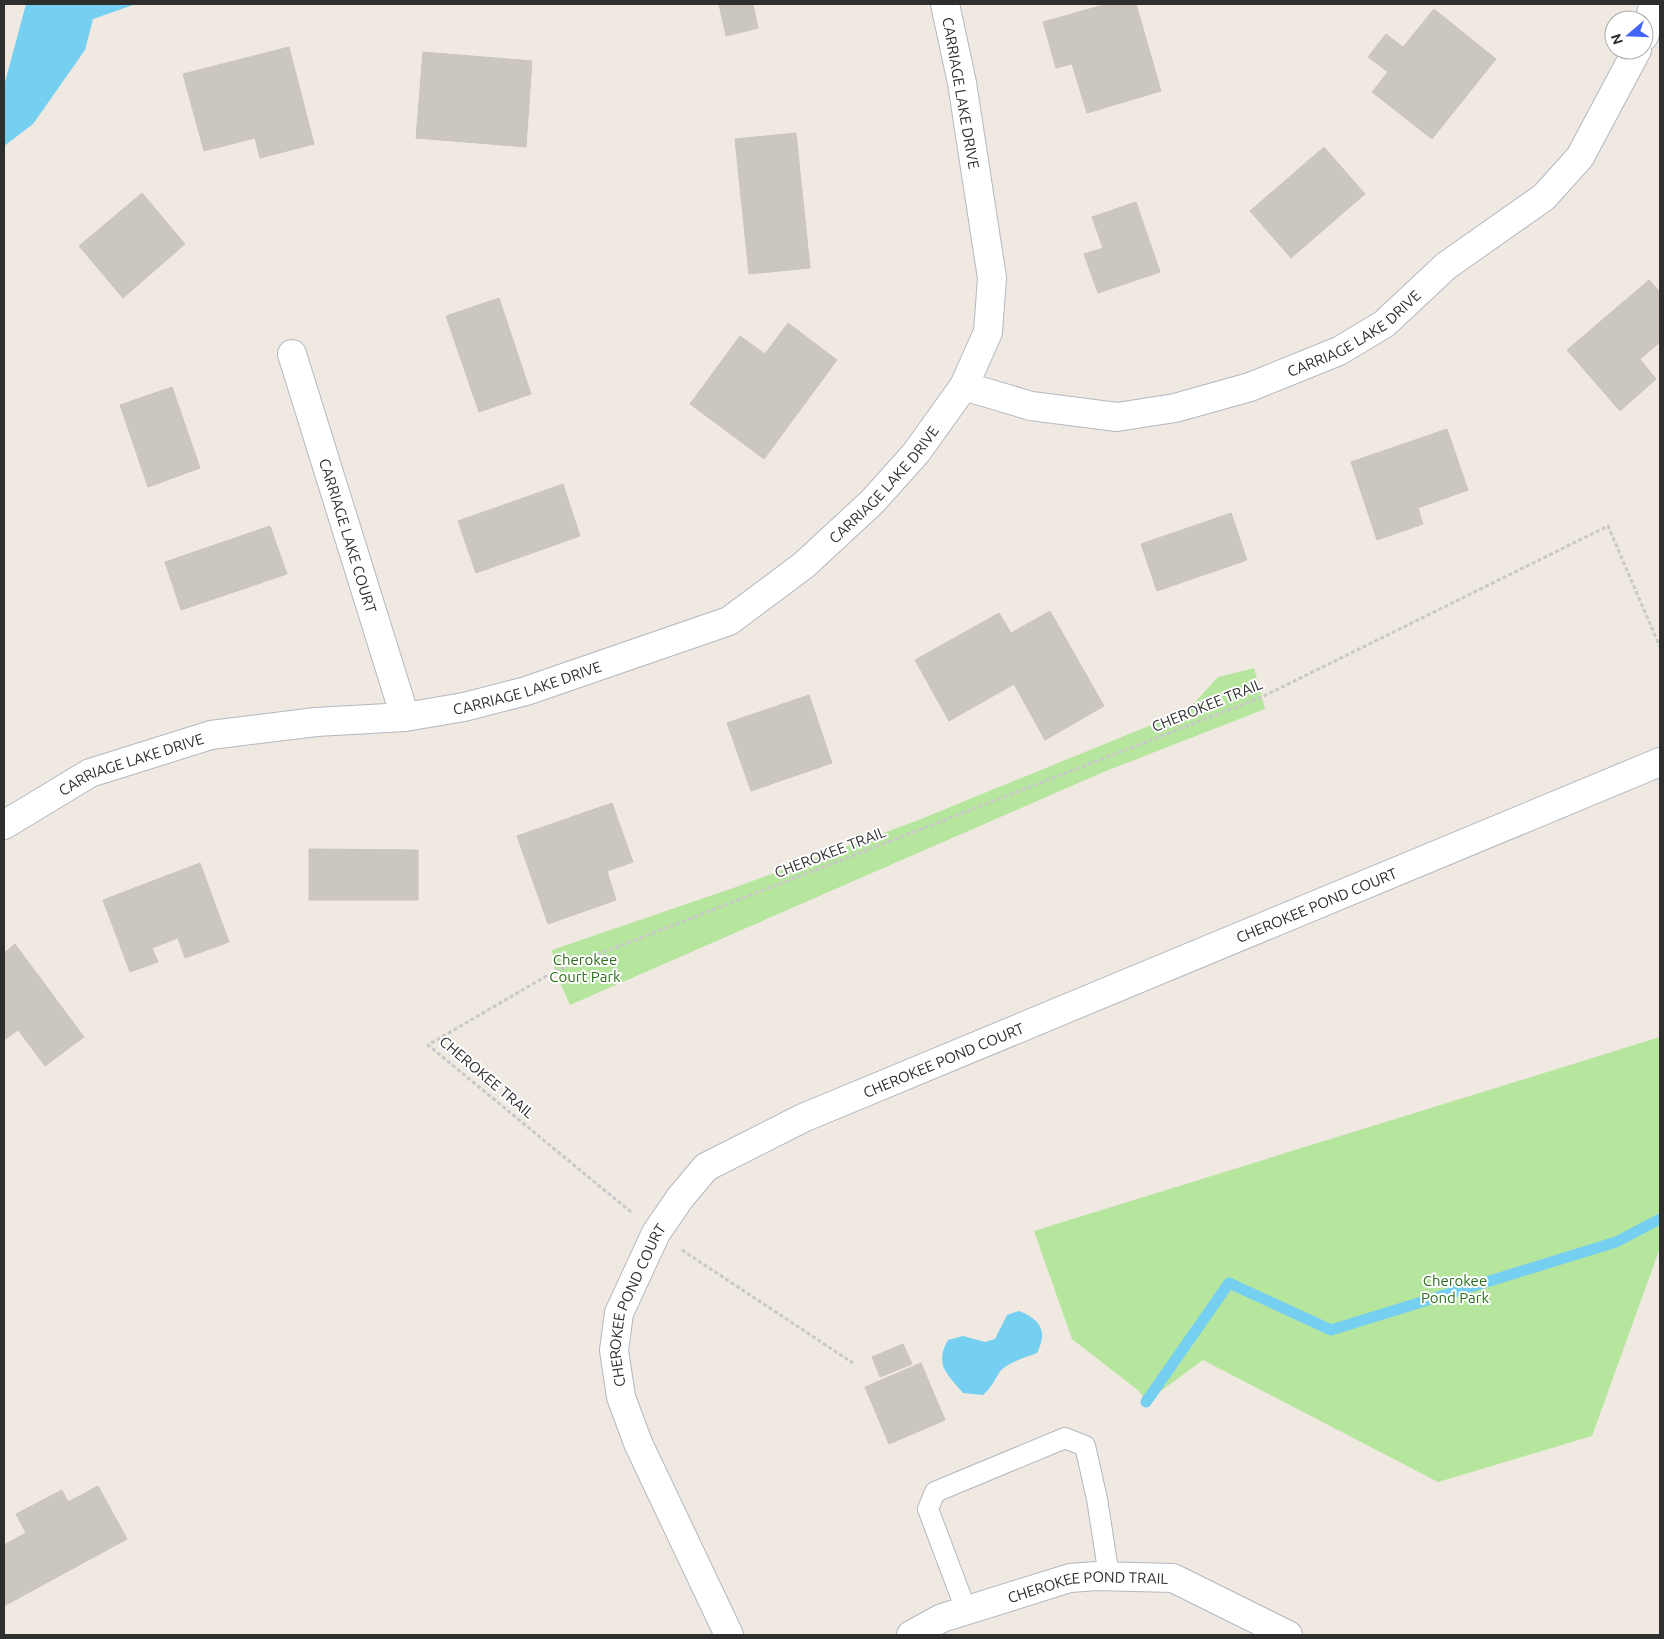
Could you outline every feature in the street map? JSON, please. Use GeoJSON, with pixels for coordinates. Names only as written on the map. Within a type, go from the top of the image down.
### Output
{"type":"FeatureCollection","features":[{"type":"Feature","properties":{"kind":"street","name":"CARRIAGE LAKE DRIVE"},"geometry":{"type":"LineString","coordinates":[[4,825],[90,773],[211,735],[316,722],[405,718],[464,707],[526,691],[729,621],[804,565],[872,502],[916,453],[964,386],[988,332],[992,278],[962,84],[945,4]]}},
{"type":"Feature","properties":{"kind":"street","name":"CARRIAGE LAKE DRIVE"},"geometry":{"type":"LineString","coordinates":[[964,386],[1032,406],[1117,417],[1175,408],[1250,387],[1339,351],[1384,324],[1446,266],[1544,197],[1580,157],[1632,60]]}},
{"type":"Feature","properties":{"kind":"street","name":"CARRIAGE LAKE COURT"},"geometry":{"type":"LineString","coordinates":[[292,354],[405,718]]}},
{"type":"Feature","properties":{"kind":"street","name":"CHEROKEE POND COURT"},"geometry":{"type":"LineString","coordinates":[[729,1635],[638,1443],[621,1397],[614,1350],[620,1313],[656,1233],[680,1198],[706,1167],[803,1118],[1660,762]]}},
{"type":"Feature","properties":{"kind":"street","name":"CHEROKEE POND TRAIL"},"geometry":{"type":"LineString","coordinates":[[911,1635],[942,1618],[1070,1578],[1109,1576],[1173,1578],[1288,1635]]}},
{"type":"Feature","properties":{"kind":"lane"},"geometry":{"type":"LineString","coordinates":[[966,1610],[928,1509],[935,1492],[1065,1438],[1085,1446],[1097,1499],[1109,1576]]}},
{"type":"Feature","properties":{"kind":"path","name":"CHEROKEE TRAIL"},"geometry":{"type":"LineString","coordinates":[[853,1363],[656,1233],[428,1045],[555,971],[1262,697],[1608,526],[1660,647]]}},
{"type":"Feature","properties":{"kind":"green space","name":"Cherokee Court Park"},"geometry":{"type":"Polygon","coordinates":[[[1254,668],[1265,709],[1101,773],[570,1005],[555,971],[552,950],[739,886],[916,821],[1188,710],[1218,677],[1254,668]]]}},
{"type":"Feature","properties":{"kind":"green space","name":"Cherokee Pond Park"},"geometry":{"type":"Polygon","coordinates":[[[1660,1037],[1660,1248],[1592,1436],[1438,1482],[1203,1360],[1146,1402],[1139,1391],[1072,1339],[1034,1231],[1660,1037]]]}},
{"type":"Feature","properties":{"kind":"water"},"geometry":{"type":"Polygon","coordinates":[[[26,4],[136,4],[93,19],[85,50],[33,124],[4,146],[4,86],[26,4]]]}},
{"type":"Feature","properties":{"kind":"water"},"geometry":{"type":"Polygon","coordinates":[[[1019,1311],[1033,1318],[1040,1327],[1042,1338],[1037,1353],[1002,1369],[983,1395],[963,1393],[944,1369],[942,1363],[942,1356],[948,1340],[963,1336],[985,1342],[995,1339],[1007,1315],[1019,1311]]]}},
{"type":"Feature","properties":{"kind":"building"},"geometry":{"type":"Polygon","coordinates":[[[719,4],[753,4],[758,28],[726,36],[719,4]]]}},
{"type":"Feature","properties":{"kind":"building"},"geometry":{"type":"Polygon","coordinates":[[[1107,4],[1136,4],[1161,91],[1087,113],[1072,64],[1056,68],[1043,22],[1107,4]]]}},
{"type":"Feature","properties":{"kind":"building"},"geometry":{"type":"Polygon","coordinates":[[[1434,9],[1496,59],[1432,139],[1372,92],[1388,72],[1368,57],[1386,34],[1403,47],[1434,9]]]}},
{"type":"Feature","properties":{"kind":"building"},"geometry":{"type":"Polygon","coordinates":[[[289,47],[314,144],[260,158],[255,138],[204,151],[183,74],[289,47]]]}},
{"type":"Feature","properties":{"kind":"building"},"geometry":{"type":"Polygon","coordinates":[[[423,52],[532,61],[526,147],[416,138],[423,52]]]}},
{"type":"Feature","properties":{"kind":"building"},"geometry":{"type":"Polygon","coordinates":[[[796,133],[810,268],[749,274],[735,139],[796,133]]]}},
{"type":"Feature","properties":{"kind":"building"},"geometry":{"type":"Polygon","coordinates":[[[1324,147],[1365,194],[1291,258],[1250,211],[1324,147]]]}},
{"type":"Feature","properties":{"kind":"building"},"geometry":{"type":"Polygon","coordinates":[[[142,193],[185,244],[123,298],[79,246],[142,193]]]}},
{"type":"Feature","properties":{"kind":"building"},"geometry":{"type":"Polygon","coordinates":[[[1136,202],[1160,272],[1098,293],[1084,254],[1103,248],[1092,217],[1136,202]]]}},
{"type":"Feature","properties":{"kind":"building"},"geometry":{"type":"Polygon","coordinates":[[[1649,280],[1660,292],[1660,342],[1640,359],[1656,379],[1620,411],[1567,350],[1649,280]]]}},
{"type":"Feature","properties":{"kind":"building"},"geometry":{"type":"Polygon","coordinates":[[[499,298],[531,394],[479,412],[446,316],[499,298]]]}},
{"type":"Feature","properties":{"kind":"building"},"geometry":{"type":"Polygon","coordinates":[[[788,323],[837,360],[764,459],[690,404],[740,336],[765,354],[788,323]]]}},
{"type":"Feature","properties":{"kind":"building"},"geometry":{"type":"Polygon","coordinates":[[[172,387],[200,468],[148,487],[120,405],[172,387]]]}},
{"type":"Feature","properties":{"kind":"building"},"geometry":{"type":"Polygon","coordinates":[[[1447,429],[1468,490],[1418,508],[1423,524],[1377,540],[1351,462],[1447,429]]]}},
{"type":"Feature","properties":{"kind":"building"},"geometry":{"type":"Polygon","coordinates":[[[563,484],[580,536],[476,573],[458,521],[563,484]]]}},
{"type":"Feature","properties":{"kind":"building"},"geometry":{"type":"Polygon","coordinates":[[[1231,513],[1247,560],[1157,591],[1141,544],[1231,513]]]}},
{"type":"Feature","properties":{"kind":"building"},"geometry":{"type":"Polygon","coordinates":[[[270,526],[287,574],[181,610],[165,562],[270,526]]]}},
{"type":"Feature","properties":{"kind":"building"},"geometry":{"type":"Polygon","coordinates":[[[1050,611],[1104,706],[1045,740],[1014,684],[949,721],[915,660],[999,613],[1011,633],[1050,611]]]}},
{"type":"Feature","properties":{"kind":"building"},"geometry":{"type":"Polygon","coordinates":[[[809,695],[832,763],[751,791],[727,723],[809,695]]]}},
{"type":"Feature","properties":{"kind":"building"},"geometry":{"type":"Polygon","coordinates":[[[612,803],[633,862],[607,871],[616,900],[548,924],[517,836],[612,803]]]}},
{"type":"Feature","properties":{"kind":"building"},"geometry":{"type":"Polygon","coordinates":[[[309,849],[418,850],[418,900],[309,900],[309,849]]]}},
{"type":"Feature","properties":{"kind":"building"},"geometry":{"type":"Polygon","coordinates":[[[200,863],[229,942],[185,958],[178,938],[152,948],[158,962],[130,972],[103,900],[200,863]]]}},
{"type":"Feature","properties":{"kind":"building"},"geometry":{"type":"Polygon","coordinates":[[[15,944],[84,1037],[45,1066],[18,1030],[4,1040],[4,953],[15,944]]]}},
{"type":"Feature","properties":{"kind":"building"},"geometry":{"type":"Polygon","coordinates":[[[903,1344],[912,1364],[880,1377],[872,1357],[903,1344]]]}},
{"type":"Feature","properties":{"kind":"building"},"geometry":{"type":"Polygon","coordinates":[[[921,1363],[945,1420],[889,1444],[865,1387],[921,1363]]]}},
{"type":"Feature","properties":{"kind":"building"},"geometry":{"type":"Polygon","coordinates":[[[98,1486],[127,1539],[4,1606],[4,1545],[26,1533],[16,1514],[62,1490],[68,1502],[98,1486]]]}},
{"type":"Feature","properties":{"kind":"waterway"},"geometry":{"type":"LineString","coordinates":[[1146,1402],[1229,1283],[1331,1330],[1616,1242],[1660,1219]]}}]}
